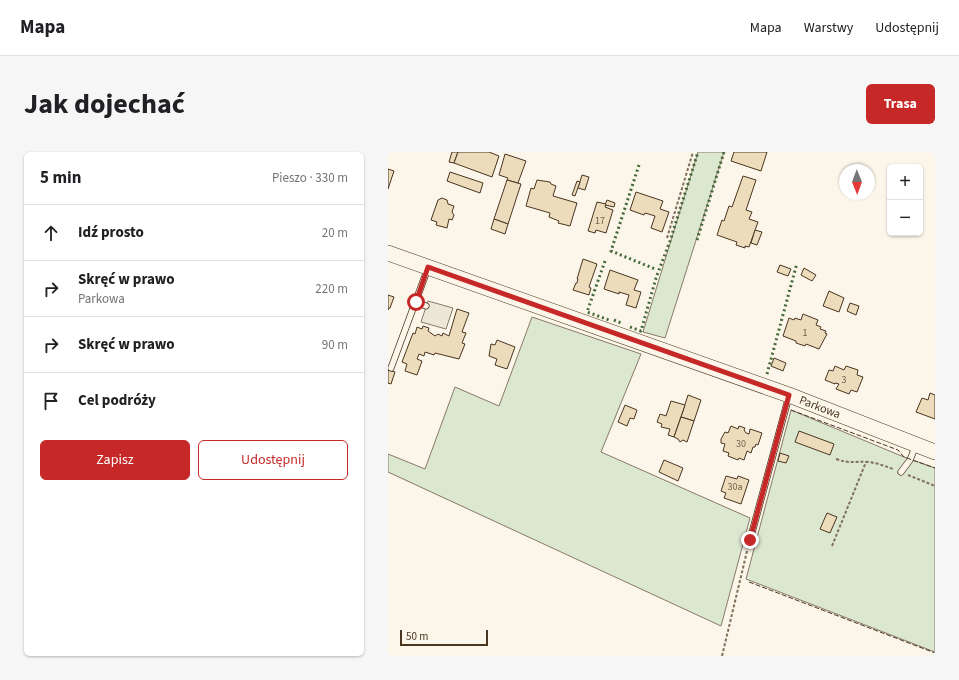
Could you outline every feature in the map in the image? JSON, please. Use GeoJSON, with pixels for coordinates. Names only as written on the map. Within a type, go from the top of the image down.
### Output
{"type":"FeatureCollection","features":[{"type":"Feature","properties":{"kind":"street","name":"Parkowa"},"geometry":{"type":"LineString","coordinates":[[388,253],[789,395],[935,452]]}},
{"type":"Feature","properties":{"kind":"lane"},"geometry":{"type":"LineString","coordinates":[[391,368],[428,267]]}},
{"type":"Feature","properties":{"kind":"lane"},"geometry":{"type":"LineString","coordinates":[[416,302],[426,306]]}},
{"type":"Feature","properties":{"kind":"lane"},"geometry":{"type":"LineString","coordinates":[[750,540],[789,395]]}},
{"type":"Feature","properties":{"kind":"lane"},"geometry":{"type":"LineString","coordinates":[[901,472],[910,460],[916,445]]}},
{"type":"Feature","properties":{"kind":"path"},"geometry":{"type":"LineString","coordinates":[[667,238],[693,152]]}},
{"type":"Feature","properties":{"kind":"path"},"geometry":{"type":"LineString","coordinates":[[836,459],[845,463],[876,463],[935,486]]}},
{"type":"Feature","properties":{"kind":"path"},"geometry":{"type":"LineString","coordinates":[[832,546],[866,462]]}},
{"type":"Feature","properties":{"kind":"path"},"geometry":{"type":"LineString","coordinates":[[722,656],[750,540]]}},
{"type":"Feature","properties":{"kind":"green space"},"geometry":{"type":"Polygon","coordinates":[[[698,152],[724,152],[665,338],[643,332],[698,152]]]}},
{"type":"Feature","properties":{"kind":"green space"},"geometry":{"type":"Polygon","coordinates":[[[532,317],[641,354],[601,452],[750,518],[721,626],[388,472],[388,454],[425,469],[455,387],[499,406],[532,317]]]}},
{"type":"Feature","properties":{"kind":"green space"},"geometry":{"type":"Polygon","coordinates":[[[791,410],[904,457],[935,468],[935,652],[746,579],[791,410]]]}},
{"type":"Feature","properties":{"kind":"shaded area"},"geometry":{"type":"Polygon","coordinates":[[[428,301],[453,308],[446,329],[421,322],[428,301]]]}},
{"type":"Feature","properties":{"kind":"building"},"geometry":{"type":"Polygon","coordinates":[[[452,152],[458,152],[454,163],[449,162],[452,152]]]}},
{"type":"Feature","properties":{"kind":"building"},"geometry":{"type":"Polygon","coordinates":[[[458,152],[489,152],[499,156],[492,177],[454,163],[458,152]]]}},
{"type":"Feature","properties":{"kind":"building"},"geometry":{"type":"Polygon","coordinates":[[[734,152],[767,152],[761,171],[731,161],[734,152]]]}},
{"type":"Feature","properties":{"kind":"building"},"geometry":{"type":"Polygon","coordinates":[[[505,154],[526,161],[518,183],[507,180],[508,178],[499,175],[505,154]]]}},
{"type":"Feature","properties":{"kind":"building"},"geometry":{"type":"Polygon","coordinates":[[[388,169],[394,171],[388,189],[388,169]]]}},
{"type":"Feature","properties":{"kind":"building"},"geometry":{"type":"Polygon","coordinates":[[[450,172],[483,183],[480,193],[447,181],[450,172]]]}},
{"type":"Feature","properties":{"kind":"building"},"geometry":{"type":"Polygon","coordinates":[[[582,175],[589,177],[585,190],[578,188],[582,175]]]}},
{"type":"Feature","properties":{"kind":"building"},"geometry":{"type":"Polygon","coordinates":[[[743,176],[756,180],[746,210],[752,212],[749,219],[758,222],[749,247],[745,246],[745,248],[736,245],[737,242],[717,235],[729,206],[732,207],[743,176]]]}},
{"type":"Feature","properties":{"kind":"building"},"geometry":{"type":"Polygon","coordinates":[[[507,180],[521,184],[508,224],[494,219],[507,180]]]}},
{"type":"Feature","properties":{"kind":"building"},"geometry":{"type":"Polygon","coordinates":[[[537,180],[550,182],[556,186],[553,196],[577,203],[570,226],[558,223],[559,221],[549,217],[550,213],[526,206],[531,188],[534,189],[537,180]]]}},
{"type":"Feature","properties":{"kind":"building"},"geometry":{"type":"Polygon","coordinates":[[[577,181],[580,182],[575,196],[572,195],[577,181]]]}},
{"type":"Feature","properties":{"kind":"building"},"geometry":{"type":"Polygon","coordinates":[[[636,192],[663,201],[660,209],[669,212],[662,232],[651,228],[655,216],[645,213],[644,215],[630,210],[636,192]]]}},
{"type":"Feature","properties":{"kind":"building"},"geometry":{"type":"Polygon","coordinates":[[[442,198],[447,200],[448,204],[454,206],[452,212],[454,215],[452,220],[449,219],[447,228],[436,225],[437,222],[431,220],[438,200],[442,198]]]}},
{"type":"Feature","properties":{"kind":"building"},"geometry":{"type":"Polygon","coordinates":[[[607,200],[615,203],[614,207],[605,205],[607,200]]]}},
{"type":"Feature","properties":{"kind":"building"},"geometry":{"type":"Polygon","coordinates":[[[597,202],[606,204],[605,207],[613,210],[606,233],[596,230],[595,233],[588,231],[597,202]]]}},
{"type":"Feature","properties":{"kind":"building"},"geometry":{"type":"Polygon","coordinates":[[[494,219],[508,224],[505,234],[491,229],[494,219]]]}},
{"type":"Feature","properties":{"kind":"building"},"geometry":{"type":"Polygon","coordinates":[[[755,230],[762,232],[757,245],[751,243],[755,230]]]}},
{"type":"Feature","properties":{"kind":"building"},"geometry":{"type":"Polygon","coordinates":[[[583,259],[597,264],[589,287],[591,288],[589,295],[573,290],[577,283],[583,259]]]}},
{"type":"Feature","properties":{"kind":"building"},"geometry":{"type":"Polygon","coordinates":[[[780,265],[791,269],[788,276],[777,272],[780,265]]]}},
{"type":"Feature","properties":{"kind":"building"},"geometry":{"type":"Polygon","coordinates":[[[804,268],[816,275],[812,281],[801,275],[804,268]]]}},
{"type":"Feature","properties":{"kind":"building"},"geometry":{"type":"Polygon","coordinates":[[[610,270],[638,280],[634,290],[641,292],[636,308],[626,305],[629,295],[619,292],[619,294],[604,289],[610,270]]]}},
{"type":"Feature","properties":{"kind":"building"},"geometry":{"type":"Polygon","coordinates":[[[829,291],[844,298],[839,312],[823,306],[829,291]]]}},
{"type":"Feature","properties":{"kind":"building"},"geometry":{"type":"Polygon","coordinates":[[[388,295],[394,297],[388,310],[388,295]]]}},
{"type":"Feature","properties":{"kind":"building"},"geometry":{"type":"Polygon","coordinates":[[[850,303],[859,306],[856,315],[847,311],[850,303]]]}},
{"type":"Feature","properties":{"kind":"building"},"geometry":{"type":"Polygon","coordinates":[[[457,309],[469,313],[462,332],[466,333],[462,343],[465,344],[459,359],[425,352],[424,356],[419,354],[417,359],[422,361],[417,375],[405,371],[407,364],[402,362],[413,333],[415,334],[417,327],[422,329],[423,326],[429,328],[428,331],[435,336],[438,334],[442,336],[443,333],[449,336],[457,309]]]}},
{"type":"Feature","properties":{"kind":"building"},"geometry":{"type":"Polygon","coordinates":[[[803,314],[818,320],[816,325],[821,327],[820,329],[826,331],[825,333],[827,334],[819,349],[806,344],[805,346],[796,343],[796,341],[783,336],[789,318],[801,320],[803,314]]]}},
{"type":"Feature","properties":{"kind":"building"},"geometry":{"type":"Polygon","coordinates":[[[497,340],[515,347],[507,369],[495,365],[497,359],[489,356],[491,344],[495,345],[497,340]]]}},
{"type":"Feature","properties":{"kind":"building"},"geometry":{"type":"Polygon","coordinates":[[[774,358],[786,363],[783,371],[771,366],[774,358]]]}},
{"type":"Feature","properties":{"kind":"building"},"geometry":{"type":"Polygon","coordinates":[[[835,366],[844,370],[846,366],[858,370],[857,375],[863,377],[857,392],[851,390],[849,394],[836,389],[839,384],[825,380],[829,370],[833,371],[835,366]]]}},
{"type":"Feature","properties":{"kind":"building"},"geometry":{"type":"Polygon","coordinates":[[[388,370],[395,372],[391,384],[388,383],[388,370]]]}},
{"type":"Feature","properties":{"kind":"building"},"geometry":{"type":"Polygon","coordinates":[[[930,393],[935,395],[935,419],[916,412],[922,398],[928,400],[930,393]]]}},
{"type":"Feature","properties":{"kind":"building"},"geometry":{"type":"Polygon","coordinates":[[[688,395],[701,400],[694,421],[681,417],[688,395]]]}},
{"type":"Feature","properties":{"kind":"building"},"geometry":{"type":"Polygon","coordinates":[[[671,401],[685,405],[674,437],[668,435],[670,429],[661,427],[662,424],[657,422],[660,414],[666,416],[671,401]]]}},
{"type":"Feature","properties":{"kind":"building"},"geometry":{"type":"Polygon","coordinates":[[[625,405],[637,410],[634,419],[630,418],[627,426],[618,422],[625,405]]]}},
{"type":"Feature","properties":{"kind":"building"},"geometry":{"type":"Polygon","coordinates":[[[681,417],[694,421],[687,442],[683,440],[680,442],[674,437],[681,417]]]}},
{"type":"Feature","properties":{"kind":"building"},"geometry":{"type":"Polygon","coordinates":[[[731,426],[738,429],[739,426],[745,428],[744,430],[746,433],[749,434],[750,429],[762,433],[758,445],[756,444],[755,447],[753,447],[751,453],[747,451],[744,460],[739,458],[738,460],[728,456],[729,453],[723,451],[725,444],[721,443],[721,439],[725,432],[728,433],[731,426]]]}},
{"type":"Feature","properties":{"kind":"building"},"geometry":{"type":"Polygon","coordinates":[[[799,431],[834,444],[830,455],[795,442],[799,431]]]}},
{"type":"Feature","properties":{"kind":"building"},"geometry":{"type":"Polygon","coordinates":[[[780,453],[789,456],[786,463],[778,461],[780,453]]]}},
{"type":"Feature","properties":{"kind":"building"},"geometry":{"type":"Polygon","coordinates":[[[664,460],[683,468],[678,481],[659,472],[664,460]]]}},
{"type":"Feature","properties":{"kind":"building"},"geometry":{"type":"Polygon","coordinates":[[[726,476],[737,479],[738,476],[749,480],[741,504],[724,498],[726,493],[721,491],[726,476]]]}},
{"type":"Feature","properties":{"kind":"building"},"geometry":{"type":"Polygon","coordinates":[[[827,513],[837,517],[830,533],[820,529],[827,513]]]}},
{"type":"Feature","properties":{"kind":"hedge"},"geometry":{"type":"LineString","coordinates":[[630,327],[641,331],[656,278],[670,241],[698,152]]}},
{"type":"Feature","properties":{"kind":"hedge"},"geometry":{"type":"LineString","coordinates":[[697,240],[724,152]]}},
{"type":"Feature","properties":{"kind":"hedge"},"geometry":{"type":"LineString","coordinates":[[639,165],[611,251],[655,269]]}},
{"type":"Feature","properties":{"kind":"hedge"},"geometry":{"type":"LineString","coordinates":[[605,261],[587,312],[609,320]]}},
{"type":"Feature","properties":{"kind":"hedge"},"geometry":{"type":"LineString","coordinates":[[767,374],[797,263]]}},
{"type":"Feature","properties":{"kind":"hedge"},"geometry":{"type":"LineString","coordinates":[[614,320],[621,323]]}},
{"type":"Feature","properties":{"kind":"fence"},"geometry":{"type":"LineString","coordinates":[[791,410],[898,450],[904,457],[935,468]]}},
{"type":"Feature","properties":{"kind":"fence"},"geometry":{"type":"LineString","coordinates":[[749,582],[935,653]]}},
{"type":"Feature","properties":{"kind":"route"},"geometry":{"type":"LineString","coordinates":[[416,302],[428,267],[789,395],[750,540]]}}]}
